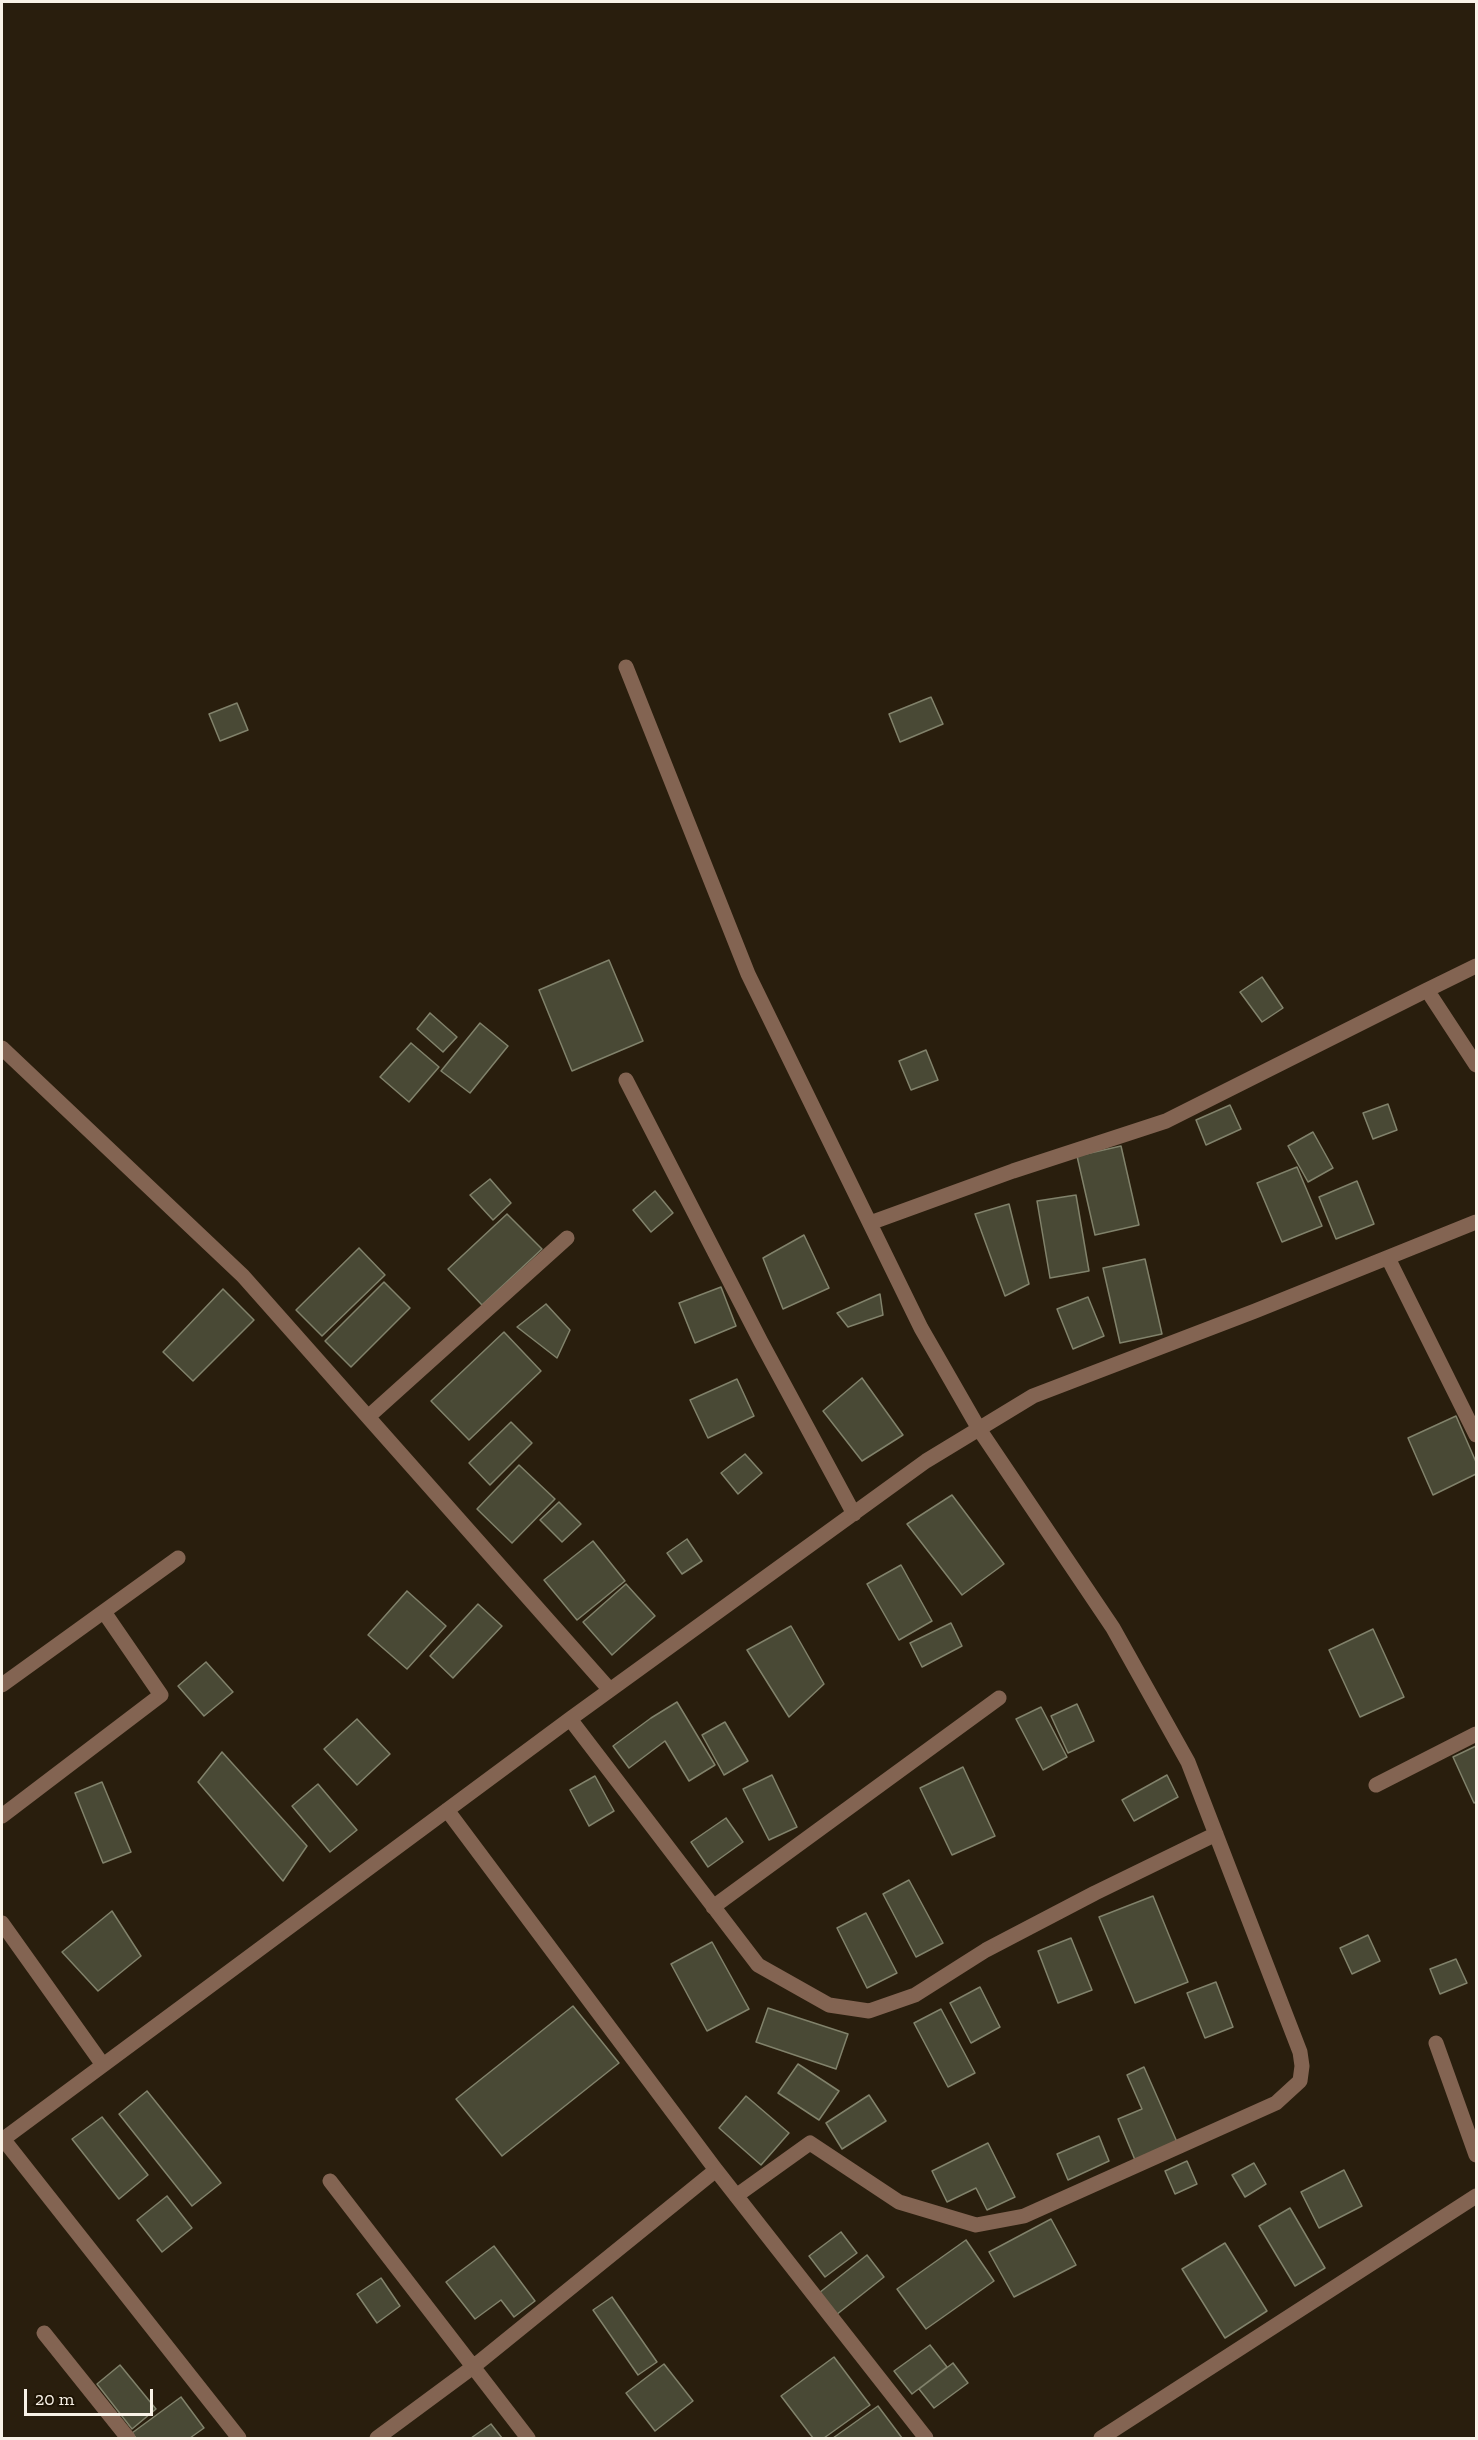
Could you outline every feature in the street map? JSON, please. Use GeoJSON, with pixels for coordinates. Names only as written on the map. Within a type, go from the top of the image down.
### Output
{"type":"FeatureCollection","features":[{"type":"Feature","properties":{"kind":"street"},"geometry":{"type":"LineString","coordinates":[[626,667],[748,974],[921,1328],[979,1429],[1113,1628],[1188,1762],[1300,2052],[1302,2066],[1300,2081],[1288,2095],[1276,2103],[1024,2216],[976,2225],[899,2202],[810,2143],[736,2196]]}},
{"type":"Feature","properties":{"kind":"street"},"geometry":{"type":"LineString","coordinates":[[870,1223],[1013,1171],[1166,1121],[1476,966]]}},
{"type":"Feature","properties":{"kind":"street"},"geometry":{"type":"LineString","coordinates":[[1427,990],[1476,1065]]}},
{"type":"Feature","properties":{"kind":"street"},"geometry":{"type":"LineString","coordinates":[[2,1048],[243,1276],[610,1690]]}},
{"type":"Feature","properties":{"kind":"street"},"geometry":{"type":"LineString","coordinates":[[626,1080],[761,1342],[854,1514]]}},
{"type":"Feature","properties":{"kind":"street"},"geometry":{"type":"LineString","coordinates":[[239,2439],[2,2139],[570,1719],[926,1461],[1032,1396],[1476,1222]]}},
{"type":"Feature","properties":{"kind":"street"},"geometry":{"type":"LineString","coordinates":[[368,1418],[567,1238]]}},
{"type":"Feature","properties":{"kind":"street"},"geometry":{"type":"LineString","coordinates":[[1388,1258],[1476,1435]]}},
{"type":"Feature","properties":{"kind":"street"},"geometry":{"type":"LineString","coordinates":[[2,1686],[178,1558]]}},
{"type":"Feature","properties":{"kind":"street"},"geometry":{"type":"LineString","coordinates":[[2,1816],[161,1695],[104,1612]]}},
{"type":"Feature","properties":{"kind":"street"},"geometry":{"type":"LineString","coordinates":[[713,1907],[999,1698]]}},
{"type":"Feature","properties":{"kind":"street"},"geometry":{"type":"LineString","coordinates":[[570,1719],[758,1965],[829,2005],[869,2011],[915,1995],[986,1950],[1095,1893],[1216,1834]]}},
{"type":"Feature","properties":{"kind":"street"},"geometry":{"type":"LineString","coordinates":[[1376,1785],[1476,1734]]}},
{"type":"Feature","properties":{"kind":"street"},"geometry":{"type":"LineString","coordinates":[[447,1810],[716,2170],[926,2439]]}},
{"type":"Feature","properties":{"kind":"street"},"geometry":{"type":"LineString","coordinates":[[2,1923],[103,2065]]}},
{"type":"Feature","properties":{"kind":"street"},"geometry":{"type":"LineString","coordinates":[[1436,2043],[1476,2155]]}},
{"type":"Feature","properties":{"kind":"street"},"geometry":{"type":"LineString","coordinates":[[377,2439],[473,2367],[716,2170]]}},
{"type":"Feature","properties":{"kind":"street"},"geometry":{"type":"LineString","coordinates":[[330,2181],[528,2439]]}},
{"type":"Feature","properties":{"kind":"street"},"geometry":{"type":"LineString","coordinates":[[1101,2439],[1476,2196]]}},
{"type":"Feature","properties":{"kind":"street"},"geometry":{"type":"LineString","coordinates":[[44,2333],[128,2439]]}},
{"type":"Feature","properties":{"kind":"building"},"geometry":{"type":"Polygon","coordinates":[[[931,697],[943,724],[900,742],[889,714],[931,697]]]}},
{"type":"Feature","properties":{"kind":"building"},"geometry":{"type":"Polygon","coordinates":[[[237,703],[248,730],[220,741],[209,714],[237,703]]]}},
{"type":"Feature","properties":{"kind":"building"},"geometry":{"type":"Polygon","coordinates":[[[609,960],[643,1041],[572,1071],[539,990],[609,960]]]}},
{"type":"Feature","properties":{"kind":"building"},"geometry":{"type":"Polygon","coordinates":[[[1262,977],[1283,1008],[1262,1022],[1240,992],[1262,977]]]}},
{"type":"Feature","properties":{"kind":"building"},"geometry":{"type":"Polygon","coordinates":[[[430,1013],[457,1037],[443,1052],[417,1029],[430,1013]]]}},
{"type":"Feature","properties":{"kind":"building"},"geometry":{"type":"Polygon","coordinates":[[[480,1023],[508,1046],[470,1093],[441,1071],[480,1023]]]}},
{"type":"Feature","properties":{"kind":"building"},"geometry":{"type":"Polygon","coordinates":[[[411,1043],[439,1067],[409,1102],[380,1077],[411,1043]]]}},
{"type":"Feature","properties":{"kind":"building"},"geometry":{"type":"Polygon","coordinates":[[[926,1050],[938,1080],[911,1090],[899,1061],[926,1050]]]}},
{"type":"Feature","properties":{"kind":"building"},"geometry":{"type":"Polygon","coordinates":[[[1388,1104],[1397,1130],[1373,1139],[1363,1113],[1388,1104]]]}},
{"type":"Feature","properties":{"kind":"building"},"geometry":{"type":"Polygon","coordinates":[[[1230,1105],[1241,1129],[1206,1145],[1196,1120],[1230,1105]]]}},
{"type":"Feature","properties":{"kind":"building"},"geometry":{"type":"Polygon","coordinates":[[[1313,1132],[1333,1168],[1308,1182],[1288,1146],[1313,1132]]]}},
{"type":"Feature","properties":{"kind":"building"},"geometry":{"type":"Polygon","coordinates":[[[1121,1146],[1139,1225],[1095,1235],[1077,1156],[1121,1146]]]}},
{"type":"Feature","properties":{"kind":"building"},"geometry":{"type":"Polygon","coordinates":[[[1297,1167],[1322,1226],[1282,1242],[1257,1183],[1297,1167]]]}},
{"type":"Feature","properties":{"kind":"building"},"geometry":{"type":"Polygon","coordinates":[[[490,1179],[511,1203],[493,1220],[470,1195],[490,1179]]]}},
{"type":"Feature","properties":{"kind":"building"},"geometry":{"type":"Polygon","coordinates":[[[1357,1181],[1374,1224],[1336,1239],[1319,1197],[1357,1181]]]}},
{"type":"Feature","properties":{"kind":"building"},"geometry":{"type":"Polygon","coordinates":[[[655,1191],[673,1213],[651,1232],[633,1210],[655,1191]]]}},
{"type":"Feature","properties":{"kind":"building"},"geometry":{"type":"Polygon","coordinates":[[[1076,1195],[1089,1271],[1050,1278],[1037,1201],[1076,1195]]]}},
{"type":"Feature","properties":{"kind":"building"},"geometry":{"type":"Polygon","coordinates":[[[1009,1204],[1029,1284],[1005,1296],[975,1214],[1009,1204]]]}},
{"type":"Feature","properties":{"kind":"building"},"geometry":{"type":"Polygon","coordinates":[[[507,1214],[542,1249],[482,1305],[448,1269],[507,1214]]]}},
{"type":"Feature","properties":{"kind":"building"},"geometry":{"type":"Polygon","coordinates":[[[804,1235],[829,1288],[783,1309],[763,1258],[804,1235]]]}},
{"type":"Feature","properties":{"kind":"building"},"geometry":{"type":"Polygon","coordinates":[[[359,1248],[385,1275],[322,1336],[296,1310],[359,1248]]]}},
{"type":"Feature","properties":{"kind":"building"},"geometry":{"type":"Polygon","coordinates":[[[1145,1259],[1162,1334],[1120,1343],[1103,1268],[1145,1259]]]}},
{"type":"Feature","properties":{"kind":"building"},"geometry":{"type":"Polygon","coordinates":[[[384,1282],[410,1308],[351,1367],[325,1341],[384,1282]]]}},
{"type":"Feature","properties":{"kind":"building"},"geometry":{"type":"Polygon","coordinates":[[[721,1287],[736,1326],[695,1343],[679,1303],[721,1287]]]}},
{"type":"Feature","properties":{"kind":"building"},"geometry":{"type":"Polygon","coordinates":[[[223,1289],[254,1320],[193,1381],[163,1352],[223,1289]]]}},
{"type":"Feature","properties":{"kind":"building"},"geometry":{"type":"Polygon","coordinates":[[[880,1294],[883,1315],[848,1327],[837,1313],[880,1294]]]}},
{"type":"Feature","properties":{"kind":"building"},"geometry":{"type":"Polygon","coordinates":[[[1088,1297],[1104,1336],[1073,1349],[1057,1309],[1088,1297]]]}},
{"type":"Feature","properties":{"kind":"building"},"geometry":{"type":"Polygon","coordinates":[[[546,1304],[570,1330],[557,1358],[517,1327],[546,1304]]]}},
{"type":"Feature","properties":{"kind":"building"},"geometry":{"type":"Polygon","coordinates":[[[504,1332],[541,1371],[469,1440],[431,1401],[504,1332]]]}},
{"type":"Feature","properties":{"kind":"building"},"geometry":{"type":"Polygon","coordinates":[[[862,1378],[903,1435],[862,1461],[823,1411],[862,1378]]]}},
{"type":"Feature","properties":{"kind":"building"},"geometry":{"type":"Polygon","coordinates":[[[737,1379],[754,1416],[708,1438],[690,1400],[737,1379]]]}},
{"type":"Feature","properties":{"kind":"building"},"geometry":{"type":"Polygon","coordinates":[[[1456,1416],[1476,1462],[1476,1474],[1433,1495],[1408,1438],[1456,1416]]]}},
{"type":"Feature","properties":{"kind":"building"},"geometry":{"type":"Polygon","coordinates":[[[511,1422],[532,1443],[490,1485],[469,1463],[511,1422]]]}},
{"type":"Feature","properties":{"kind":"building"},"geometry":{"type":"Polygon","coordinates":[[[745,1454],[762,1473],[738,1494],[721,1473],[745,1454]]]}},
{"type":"Feature","properties":{"kind":"building"},"geometry":{"type":"Polygon","coordinates":[[[519,1465],[555,1499],[512,1543],[477,1509],[519,1465]]]}},
{"type":"Feature","properties":{"kind":"building"},"geometry":{"type":"Polygon","coordinates":[[[952,1495],[1004,1564],[962,1595],[907,1524],[952,1495]]]}},
{"type":"Feature","properties":{"kind":"building"},"geometry":{"type":"Polygon","coordinates":[[[559,1502],[581,1524],[562,1542],[540,1520],[559,1502]]]}},
{"type":"Feature","properties":{"kind":"building"},"geometry":{"type":"Polygon","coordinates":[[[687,1539],[702,1561],[682,1574],[667,1553],[687,1539]]]}},
{"type":"Feature","properties":{"kind":"building"},"geometry":{"type":"Polygon","coordinates":[[[593,1541],[625,1581],[577,1620],[544,1580],[593,1541]]]}},
{"type":"Feature","properties":{"kind":"building"},"geometry":{"type":"Polygon","coordinates":[[[901,1565],[932,1621],[899,1640],[867,1584],[901,1565]]]}},
{"type":"Feature","properties":{"kind":"building"},"geometry":{"type":"Polygon","coordinates":[[[626,1584],[655,1616],[612,1655],[583,1622],[626,1584]]]}},
{"type":"Feature","properties":{"kind":"building"},"geometry":{"type":"Polygon","coordinates":[[[407,1591],[446,1626],[407,1669],[368,1635],[407,1591]]]}},
{"type":"Feature","properties":{"kind":"building"},"geometry":{"type":"Polygon","coordinates":[[[478,1604],[502,1626],[453,1678],[430,1656],[478,1604]]]}},
{"type":"Feature","properties":{"kind":"building"},"geometry":{"type":"Polygon","coordinates":[[[951,1623],[962,1646],[922,1667],[910,1643],[951,1623]]]}},
{"type":"Feature","properties":{"kind":"building"},"geometry":{"type":"Polygon","coordinates":[[[791,1626],[824,1684],[789,1717],[747,1650],[791,1626]]]}},
{"type":"Feature","properties":{"kind":"building"},"geometry":{"type":"Polygon","coordinates":[[[1373,1629],[1404,1697],[1360,1717],[1329,1650],[1373,1629]]]}},
{"type":"Feature","properties":{"kind":"building"},"geometry":{"type":"Polygon","coordinates":[[[206,1662],[233,1692],[204,1716],[178,1686],[206,1662]]]}},
{"type":"Feature","properties":{"kind":"building"},"geometry":{"type":"Polygon","coordinates":[[[677,1702],[715,1765],[689,1781],[665,1741],[629,1768],[613,1746],[677,1702]]]}},
{"type":"Feature","properties":{"kind":"building"},"geometry":{"type":"Polygon","coordinates":[[[1077,1704],[1094,1741],[1068,1753],[1051,1716],[1077,1704]]]}},
{"type":"Feature","properties":{"kind":"building"},"geometry":{"type":"Polygon","coordinates":[[[1041,1707],[1067,1757],[1043,1770],[1016,1719],[1041,1707]]]}},
{"type":"Feature","properties":{"kind":"building"},"geometry":{"type":"Polygon","coordinates":[[[357,1719],[390,1754],[357,1785],[324,1749],[357,1719]]]}},
{"type":"Feature","properties":{"kind":"building"},"geometry":{"type":"Polygon","coordinates":[[[725,1722],[748,1761],[724,1775],[702,1735],[725,1722]]]}},
{"type":"Feature","properties":{"kind":"building"},"geometry":{"type":"Polygon","coordinates":[[[1476,1746],[1476,1802],[1474,1803],[1453,1757],[1476,1746]]]}},
{"type":"Feature","properties":{"kind":"building"},"geometry":{"type":"Polygon","coordinates":[[[222,1752],[307,1846],[283,1881],[198,1782],[222,1752]]]}},
{"type":"Feature","properties":{"kind":"building"},"geometry":{"type":"Polygon","coordinates":[[[963,1767],[995,1836],[952,1855],[920,1788],[963,1767]]]}},
{"type":"Feature","properties":{"kind":"building"},"geometry":{"type":"Polygon","coordinates":[[[772,1775],[797,1827],[769,1840],[743,1789],[772,1775]]]}},
{"type":"Feature","properties":{"kind":"building"},"geometry":{"type":"Polygon","coordinates":[[[1167,1775],[1178,1797],[1134,1821],[1122,1800],[1167,1775]]]}},
{"type":"Feature","properties":{"kind":"building"},"geometry":{"type":"Polygon","coordinates":[[[595,1776],[614,1811],[589,1826],[570,1790],[595,1776]]]}},
{"type":"Feature","properties":{"kind":"building"},"geometry":{"type":"Polygon","coordinates":[[[102,1782],[131,1852],[103,1863],[75,1793],[102,1782]]]}},
{"type":"Feature","properties":{"kind":"building"},"geometry":{"type":"Polygon","coordinates":[[[318,1784],[357,1830],[330,1852],[292,1806],[318,1784]]]}},
{"type":"Feature","properties":{"kind":"building"},"geometry":{"type":"Polygon","coordinates":[[[726,1818],[743,1842],[708,1867],[691,1842],[726,1818]]]}},
{"type":"Feature","properties":{"kind":"building"},"geometry":{"type":"Polygon","coordinates":[[[909,1880],[943,1943],[916,1957],[883,1894],[909,1880]]]}},
{"type":"Feature","properties":{"kind":"building"},"geometry":{"type":"Polygon","coordinates":[[[1153,1896],[1188,1982],[1135,2003],[1099,1917],[1153,1896]]]}},
{"type":"Feature","properties":{"kind":"building"},"geometry":{"type":"Polygon","coordinates":[[[112,1911],[141,1956],[98,1991],[62,1952],[112,1911]]]}},
{"type":"Feature","properties":{"kind":"building"},"geometry":{"type":"Polygon","coordinates":[[[866,1913],[897,1973],[867,1988],[837,1928],[866,1913]]]}},
{"type":"Feature","properties":{"kind":"building"},"geometry":{"type":"Polygon","coordinates":[[[1368,1935],[1380,1961],[1352,1974],[1340,1948],[1368,1935]]]}},
{"type":"Feature","properties":{"kind":"building"},"geometry":{"type":"Polygon","coordinates":[[[1071,1938],[1092,1990],[1058,2003],[1038,1951],[1071,1938]]]}},
{"type":"Feature","properties":{"kind":"building"},"geometry":{"type":"Polygon","coordinates":[[[712,1942],[749,2009],[707,2031],[671,1964],[712,1942]]]}},
{"type":"Feature","properties":{"kind":"building"},"geometry":{"type":"Polygon","coordinates":[[[1456,1959],[1467,1983],[1440,1994],[1430,1969],[1456,1959]]]}},
{"type":"Feature","properties":{"kind":"building"},"geometry":{"type":"Polygon","coordinates":[[[1216,1982],[1233,2027],[1205,2038],[1187,1993],[1216,1982]]]}},
{"type":"Feature","properties":{"kind":"building"},"geometry":{"type":"Polygon","coordinates":[[[980,1987],[1000,2027],[971,2043],[950,2003],[980,1987]]]}},
{"type":"Feature","properties":{"kind":"building"},"geometry":{"type":"Polygon","coordinates":[[[573,2006],[619,2063],[502,2156],[456,2099],[573,2006]]]}},
{"type":"Feature","properties":{"kind":"building"},"geometry":{"type":"Polygon","coordinates":[[[768,2008],[848,2034],[836,2069],[756,2042],[768,2008]]]}},
{"type":"Feature","properties":{"kind":"building"},"geometry":{"type":"Polygon","coordinates":[[[941,2009],[975,2073],[948,2087],[914,2023],[941,2009]]]}},
{"type":"Feature","properties":{"kind":"building"},"geometry":{"type":"Polygon","coordinates":[[[798,2064],[839,2091],[819,2120],[778,2093],[798,2064]]]}},
{"type":"Feature","properties":{"kind":"building"},"geometry":{"type":"Polygon","coordinates":[[[1144,2067],[1177,2142],[1135,2160],[1118,2119],[1142,2109],[1127,2075],[1144,2067]]]}},
{"type":"Feature","properties":{"kind":"building"},"geometry":{"type":"Polygon","coordinates":[[[147,2091],[221,2183],[192,2206],[119,2114],[147,2091]]]}},
{"type":"Feature","properties":{"kind":"building"},"geometry":{"type":"Polygon","coordinates":[[[869,2095],[886,2121],[842,2149],[826,2123],[869,2095]]]}},
{"type":"Feature","properties":{"kind":"building"},"geometry":{"type":"Polygon","coordinates":[[[746,2096],[789,2133],[761,2165],[719,2128],[746,2096]]]}},
{"type":"Feature","properties":{"kind":"building"},"geometry":{"type":"Polygon","coordinates":[[[102,2117],[148,2175],[119,2199],[72,2139],[102,2117]]]}},
{"type":"Feature","properties":{"kind":"building"},"geometry":{"type":"Polygon","coordinates":[[[1099,2136],[1109,2161],[1068,2180],[1057,2154],[1099,2136]]]}},
{"type":"Feature","properties":{"kind":"building"},"geometry":{"type":"Polygon","coordinates":[[[988,2143],[1015,2197],[987,2210],[976,2188],[947,2202],[932,2171],[988,2143]]]}},
{"type":"Feature","properties":{"kind":"building"},"geometry":{"type":"Polygon","coordinates":[[[1187,2161],[1197,2184],[1175,2194],[1165,2171],[1187,2161]]]}},
{"type":"Feature","properties":{"kind":"building"},"geometry":{"type":"Polygon","coordinates":[[[1254,2163],[1266,2184],[1245,2197],[1232,2175],[1254,2163]]]}},
{"type":"Feature","properties":{"kind":"building"},"geometry":{"type":"Polygon","coordinates":[[[1344,2170],[1362,2206],[1319,2228],[1301,2192],[1344,2170]]]}},
{"type":"Feature","properties":{"kind":"building"},"geometry":{"type":"Polygon","coordinates":[[[167,2196],[192,2228],[162,2252],[137,2220],[167,2196]]]}},
{"type":"Feature","properties":{"kind":"building"},"geometry":{"type":"Polygon","coordinates":[[[1290,2208],[1325,2268],[1295,2286],[1259,2226],[1290,2208]]]}},
{"type":"Feature","properties":{"kind":"building"},"geometry":{"type":"Polygon","coordinates":[[[1051,2219],[1076,2265],[1014,2297],[989,2252],[1051,2219]]]}},
{"type":"Feature","properties":{"kind":"building"},"geometry":{"type":"Polygon","coordinates":[[[841,2232],[857,2253],[825,2277],[809,2256],[841,2232]]]}},
{"type":"Feature","properties":{"kind":"building"},"geometry":{"type":"Polygon","coordinates":[[[966,2240],[994,2281],[926,2329],[897,2289],[966,2240]]]}},
{"type":"Feature","properties":{"kind":"building"},"geometry":{"type":"Polygon","coordinates":[[[1225,2243],[1267,2311],[1225,2338],[1182,2269],[1225,2243]]]}},
{"type":"Feature","properties":{"kind":"building"},"geometry":{"type":"Polygon","coordinates":[[[494,2246],[535,2301],[514,2317],[501,2300],[475,2319],[446,2282],[494,2246]]]}},
{"type":"Feature","properties":{"kind":"building"},"geometry":{"type":"Polygon","coordinates":[[[867,2255],[884,2277],[836,2315],[819,2293],[867,2255]]]}},
{"type":"Feature","properties":{"kind":"building"},"geometry":{"type":"Polygon","coordinates":[[[381,2278],[400,2306],[377,2323],[357,2294],[381,2278]]]}},
{"type":"Feature","properties":{"kind":"building"},"geometry":{"type":"Polygon","coordinates":[[[612,2297],[657,2362],[638,2375],[593,2310],[612,2297]]]}},
{"type":"Feature","properties":{"kind":"building"},"geometry":{"type":"Polygon","coordinates":[[[930,2345],[947,2367],[912,2394],[894,2371],[930,2345]]]}},
{"type":"Feature","properties":{"kind":"building"},"geometry":{"type":"Polygon","coordinates":[[[834,2357],[870,2405],[824,2438],[813,2438],[781,2396],[834,2357]]]}},
{"type":"Feature","properties":{"kind":"building"},"geometry":{"type":"Polygon","coordinates":[[[953,2363],[968,2383],[934,2408],[919,2389],[953,2363]]]}},
{"type":"Feature","properties":{"kind":"building"},"geometry":{"type":"Polygon","coordinates":[[[664,2364],[693,2401],[655,2431],[626,2393],[664,2364]]]}},
{"type":"Feature","properties":{"kind":"building"},"geometry":{"type":"Polygon","coordinates":[[[120,2365],[156,2409],[132,2429],[97,2384],[120,2365]]]}},
{"type":"Feature","properties":{"kind":"building"},"geometry":{"type":"Polygon","coordinates":[[[181,2397],[204,2428],[190,2438],[136,2438],[132,2433],[181,2397]]]}},
{"type":"Feature","properties":{"kind":"building"},"geometry":{"type":"Polygon","coordinates":[[[878,2406],[902,2438],[833,2438],[878,2406]]]}},
{"type":"Feature","properties":{"kind":"building"},"geometry":{"type":"Polygon","coordinates":[[[491,2424],[502,2438],[471,2438],[491,2424]]]}}]}
